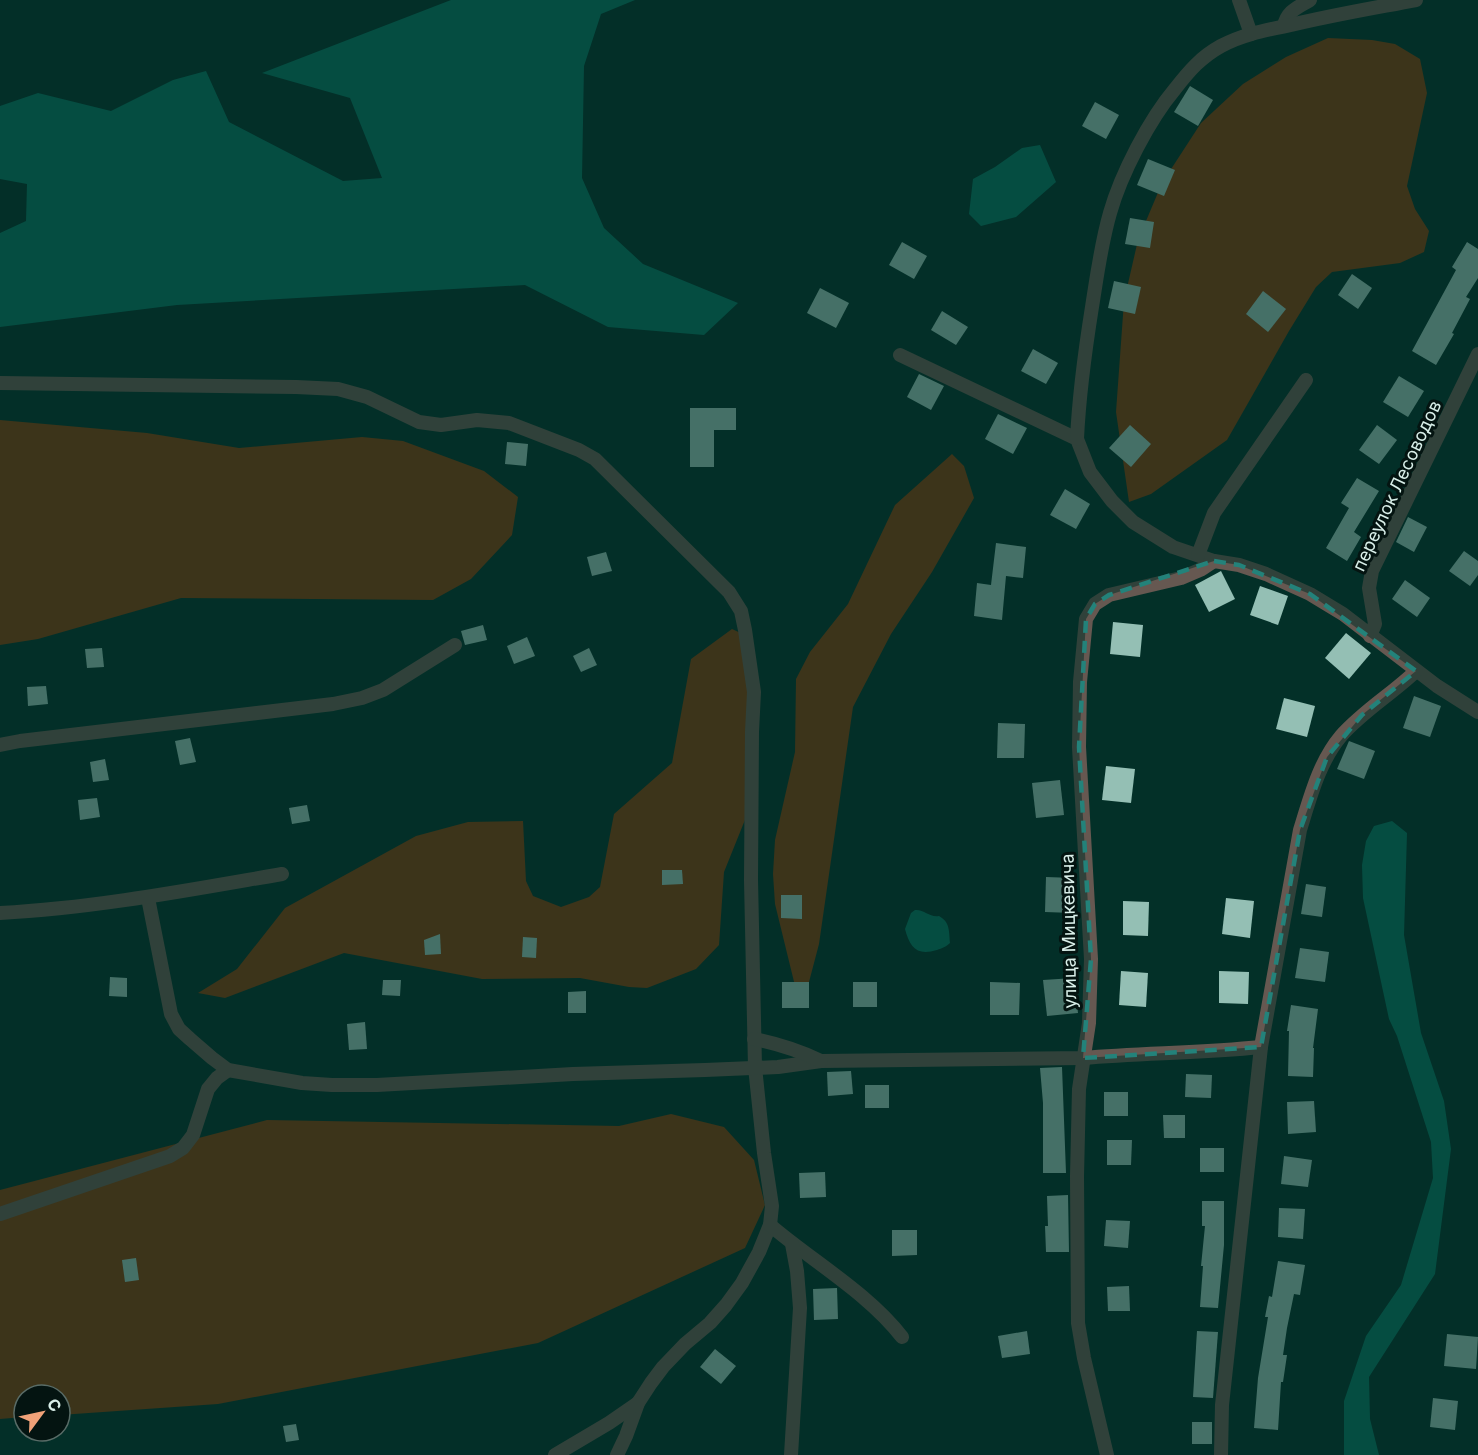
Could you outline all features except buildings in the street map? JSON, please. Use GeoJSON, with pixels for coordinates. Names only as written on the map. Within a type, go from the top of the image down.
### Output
{"type":"FeatureCollection","features":[{"type":"Feature","properties":{"kind":"street"},"geometry":{"type":"LineString","coordinates":[[1239,0],[1251,33]]}},
{"type":"Feature","properties":{"kind":"street"},"geometry":{"type":"LineString","coordinates":[[1284,26],[1286,17],[1310,0]]}},
{"type":"Feature","properties":{"kind":"street"},"geometry":{"type":"LineString","coordinates":[[1416,0],[1251,33],[1221,46],[1196,63],[1166,100],[1143,136],[1119,187],[1110,213],[1089,328],[1080,393],[1077,439],[1090,472],[1112,501],[1133,522],[1173,547],[1214,561],[1239,565],[1266,574],[1310,594],[1343,614],[1416,671],[1478,712]]}},
{"type":"Feature","properties":{"kind":"street","name":"переулок Лесоводов"},"geometry":{"type":"LineString","coordinates":[[1370,636],[1375,624],[1369,588],[1372,571],[1478,354]]}},
{"type":"Feature","properties":{"kind":"street"},"geometry":{"type":"LineString","coordinates":[[900,355],[1077,439]]}},
{"type":"Feature","properties":{"kind":"street"},"geometry":{"type":"LineString","coordinates":[[1198,555],[1214,513],[1306,380]]}},
{"type":"Feature","properties":{"kind":"street"},"geometry":{"type":"LineString","coordinates":[[0,383],[338,389],[367,397],[419,422],[441,425],[477,420],[509,423],[579,450],[595,459],[729,592],[741,611],[746,630],[754,692],[751,880],[754,1039],[764,1153],[772,1206],[770,1225],[754,1262],[726,1305],[663,1367],[638,1403],[617,1455]]}},
{"type":"Feature","properties":{"kind":"street","name":"улица Мицкевича"},"geometry":{"type":"LineString","coordinates":[[1107,1455],[1078,1323],[1079,1089],[1089,1023],[1091,959],[1079,747],[1080,682],[1086,619],[1095,604],[1109,595],[1181,578],[1214,561]]}},
{"type":"Feature","properties":{"kind":"street"},"geometry":{"type":"LineString","coordinates":[[0,745],[333,704],[362,698],[383,690],[455,645]]}},
{"type":"Feature","properties":{"kind":"street"},"geometry":{"type":"LineString","coordinates":[[1221,1455],[1222,1405],[1261,1047],[1300,830],[1327,757],[1341,736],[1362,715],[1399,688],[1416,671]]}},
{"type":"Feature","properties":{"kind":"street"},"geometry":{"type":"LineString","coordinates":[[0,913],[148,898],[282,874]]}},
{"type":"Feature","properties":{"kind":"street"},"geometry":{"type":"LineString","coordinates":[[148,898],[171,1014],[179,1029],[228,1070],[302,1083],[377,1085],[573,1074],[705,1070],[821,1061],[1083,1058],[1261,1047]]}},
{"type":"Feature","properties":{"kind":"street"},"geometry":{"type":"LineString","coordinates":[[754,1039],[798,1050],[821,1061]]}},
{"type":"Feature","properties":{"kind":"street"},"geometry":{"type":"LineString","coordinates":[[0,1214],[170,1156],[183,1148],[193,1135],[208,1089],[228,1070]]}},
{"type":"Feature","properties":{"kind":"street"},"geometry":{"type":"LineString","coordinates":[[770,1225],[881,1312],[902,1337]]}},
{"type":"Feature","properties":{"kind":"street"},"geometry":{"type":"LineString","coordinates":[[791,1455],[800,1308],[792,1244]]}},
{"type":"Feature","properties":{"kind":"street"},"geometry":{"type":"LineString","coordinates":[[555,1455],[638,1403]]}},
{"type":"Feature","properties":{"kind":"highlighted area"},"geometry":{"type":"Polygon","coordinates":[[[1214,561],[1239,565],[1310,594],[1416,671],[1362,715],[1327,757],[1300,830],[1261,1047],[1083,1058],[1091,959],[1079,747],[1086,619],[1095,604],[1109,595],[1214,561]]]}},
{"type":"Feature","properties":{"kind":"shaded area"},"geometry":{"type":"Polygon","coordinates":[[[451,0],[635,0],[601,14],[584,66],[582,178],[604,228],[643,264],[738,303],[704,335],[608,327],[525,285],[177,305],[0,327],[0,233],[26,221],[27,184],[0,179],[0,106],[38,93],[111,111],[173,80],[206,71],[229,122],[343,181],[382,178],[350,98],[262,73],[451,0]]]}},
{"type":"Feature","properties":{"kind":"shaded area"},"geometry":{"type":"Polygon","coordinates":[[[1328,38],[1372,40],[1395,44],[1420,59],[1427,93],[1407,186],[1415,209],[1429,231],[1424,252],[1400,263],[1332,272],[1316,287],[1227,440],[1151,494],[1129,502],[1116,412],[1124,301],[1138,240],[1162,183],[1201,123],[1243,84],[1286,57],[1328,38]]]}},
{"type":"Feature","properties":{"kind":"shaded area"},"geometry":{"type":"Polygon","coordinates":[[[1040,145],[1056,182],[1016,217],[981,226],[969,214],[973,179],[1022,148],[1040,145]]]}},
{"type":"Feature","properties":{"kind":"shaded area"},"geometry":{"type":"Polygon","coordinates":[[[0,420],[147,433],[239,448],[362,437],[403,441],[484,471],[518,497],[512,535],[471,579],[433,600],[181,598],[38,639],[0,645],[0,420]]]}},
{"type":"Feature","properties":{"kind":"shaded area"},"geometry":{"type":"Polygon","coordinates":[[[952,454],[964,466],[974,498],[932,572],[891,634],[853,707],[819,944],[809,982],[797,994],[775,904],[773,874],[775,840],[795,752],[796,679],[810,652],[848,604],[895,505],[952,454]]]}},
{"type":"Feature","properties":{"kind":"shaded area"},"geometry":{"type":"Polygon","coordinates":[[[732,629],[747,636],[755,795],[724,872],[719,945],[696,969],[647,988],[580,978],[482,979],[344,953],[225,998],[198,993],[237,969],[285,908],[416,836],[468,822],[523,821],[526,881],[533,896],[561,907],[589,897],[600,887],[614,814],[672,763],[691,659],[732,629]]]}},
{"type":"Feature","properties":{"kind":"shaded area"},"geometry":{"type":"Polygon","coordinates":[[[1392,821],[1407,833],[1404,935],[1421,1033],[1444,1101],[1451,1149],[1435,1274],[1369,1377],[1370,1419],[1379,1455],[1344,1455],[1344,1401],[1366,1336],[1401,1285],[1433,1178],[1431,1142],[1397,1036],[1389,1019],[1363,898],[1362,865],[1366,841],[1374,826],[1392,821]]]}},
{"type":"Feature","properties":{"kind":"shaded area"},"geometry":{"type":"Polygon","coordinates":[[[915,910],[943,918],[948,927],[950,943],[947,946],[924,952],[912,946],[905,929],[911,913],[915,910]]]}},
{"type":"Feature","properties":{"kind":"shaded area"},"geometry":{"type":"Polygon","coordinates":[[[671,1114],[724,1127],[754,1160],[765,1205],[745,1248],[538,1343],[218,1404],[72,1414],[72,1383],[12,1383],[12,1418],[0,1419],[0,1190],[267,1120],[619,1126],[671,1114]]]}}]}
